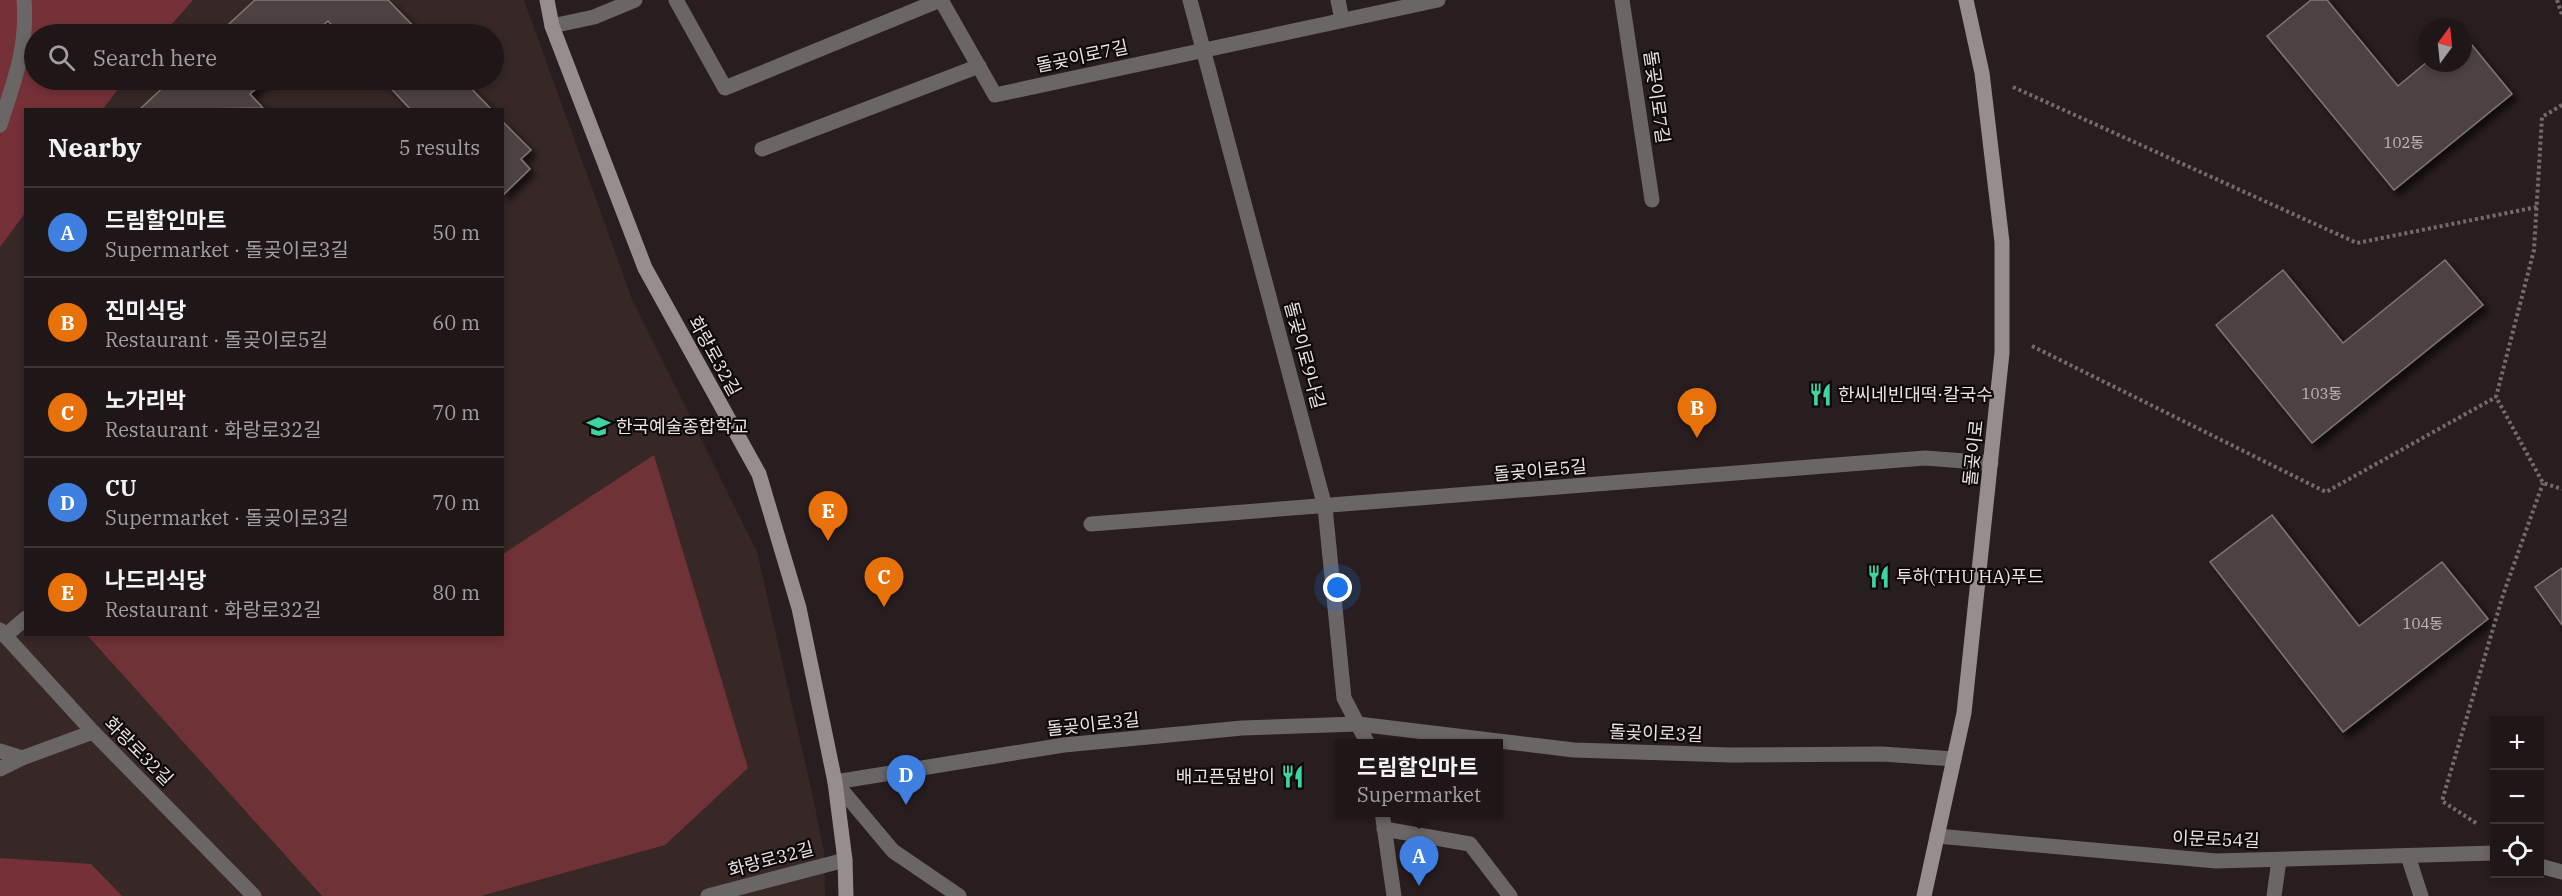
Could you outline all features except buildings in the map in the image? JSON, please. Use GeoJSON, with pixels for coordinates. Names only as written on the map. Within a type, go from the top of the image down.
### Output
{"type":"FeatureCollection","features":[{"type":"Feature","properties":{"kind":"street"},"geometry":{"type":"LineString","coordinates":[[24,0],[26,24]]}},
{"type":"Feature","properties":{"kind":"street","name":"화랑로32길"},"geometry":{"type":"LineString","coordinates":[[547,0],[552,26],[645,268],[759,474],[799,608],[835,782],[846,896]]}},
{"type":"Feature","properties":{"kind":"street"},"geometry":{"type":"LineString","coordinates":[[552,26],[594,17],[634,0]]}},
{"type":"Feature","properties":{"kind":"street"},"geometry":{"type":"LineString","coordinates":[[676,0],[725,88],[941,0],[979,66],[762,148]]}},
{"type":"Feature","properties":{"kind":"street","name":"돌곶이로9나길"},"geometry":{"type":"LineString","coordinates":[[1190,0],[1325,507],[1344,698],[1358,724]]}},
{"type":"Feature","properties":{"kind":"street"},"geometry":{"type":"LineString","coordinates":[[1338,0],[1342,20]]}},
{"type":"Feature","properties":{"kind":"street","name":"돌곶이로7길"},"geometry":{"type":"LineString","coordinates":[[979,66],[995,95],[1438,0]]}},
{"type":"Feature","properties":{"kind":"street","name":"돌곶이로7길"},"geometry":{"type":"LineString","coordinates":[[1622,0],[1652,200]]}},
{"type":"Feature","properties":{"kind":"street","name":"돌곶이로"},"geometry":{"type":"LineString","coordinates":[[1924,896],[1964,713],[2002,353],[2002,242],[1982,73],[1966,0]]}},
{"type":"Feature","properties":{"kind":"street"},"geometry":{"type":"LineString","coordinates":[[0,125],[24,40]]}},
{"type":"Feature","properties":{"kind":"street","name":"돌곶이로5길"},"geometry":{"type":"LineString","coordinates":[[1091,524],[1925,458],[1991,463]]}},
{"type":"Feature","properties":{"kind":"street"},"geometry":{"type":"LineString","coordinates":[[3,633],[24,619]]}},
{"type":"Feature","properties":{"kind":"street","name":"화랑로32길"},"geometry":{"type":"LineString","coordinates":[[3,633],[93,732],[255,896]]}},
{"type":"Feature","properties":{"kind":"street"},"geometry":{"type":"LineString","coordinates":[[1358,724],[1366,739]]}},
{"type":"Feature","properties":{"kind":"street","name":"돌곶이로3길"},"geometry":{"type":"LineString","coordinates":[[835,782],[1064,745],[1242,728],[1358,724],[1483,739]]}},
{"type":"Feature","properties":{"kind":"street"},"geometry":{"type":"LineString","coordinates":[[0,769],[22,758],[93,732]]}},
{"type":"Feature","properties":{"kind":"street","name":"돌곶이로3길"},"geometry":{"type":"LineString","coordinates":[[1503,741],[1574,750],[1730,755],[1882,754],[1954,759]]}},
{"type":"Feature","properties":{"kind":"street"},"geometry":{"type":"LineString","coordinates":[[0,751],[22,758]]}},
{"type":"Feature","properties":{"kind":"street","name":"화랑로32길"},"geometry":{"type":"LineString","coordinates":[[835,782],[893,851],[959,896]]}},
{"type":"Feature","properties":{"kind":"street"},"geometry":{"type":"LineString","coordinates":[[1382,817],[1394,896]]}},
{"type":"Feature","properties":{"kind":"street"},"geometry":{"type":"LineString","coordinates":[[1384,829],[1470,844],[1510,896]]}},
{"type":"Feature","properties":{"kind":"street","name":"이문로54길"},"geometry":{"type":"LineString","coordinates":[[1937,836],[2216,861],[2490,853]]}},
{"type":"Feature","properties":{"kind":"street"},"geometry":{"type":"LineString","coordinates":[[2408,856],[2421,896]]}},
{"type":"Feature","properties":{"kind":"street","name":"화랑로32길"},"geometry":{"type":"LineString","coordinates":[[708,896],[844,860]]}},
{"type":"Feature","properties":{"kind":"street"},"geometry":{"type":"LineString","coordinates":[[2274,896],[2279,860]]}},
{"type":"Feature","properties":{"kind":"street"},"geometry":{"type":"LineString","coordinates":[[2544,867],[2562,872]]}},
{"type":"Feature","properties":{"kind":"path"},"geometry":{"type":"LineString","coordinates":[[2557,0],[2562,15]]}},
{"type":"Feature","properties":{"kind":"path"},"geometry":{"type":"LineString","coordinates":[[1982,73],[2357,243],[2537,207]]}},
{"type":"Feature","properties":{"kind":"path"},"geometry":{"type":"LineString","coordinates":[[2562,105],[2542,117],[2534,250],[2496,397],[2543,483],[2562,489]]}},
{"type":"Feature","properties":{"kind":"path"},"geometry":{"type":"LineString","coordinates":[[2002,330],[2326,492],[2496,397]]}},
{"type":"Feature","properties":{"kind":"path"},"geometry":{"type":"LineString","coordinates":[[2477,824],[2442,801],[2503,595],[2543,483]]}},
{"type":"Feature","properties":{"kind":"shaded area","name":"한국예술종합학교"},"geometry":{"type":"Polygon","coordinates":[[[0,0],[524,0],[632,299],[757,552],[824,852],[825,896],[0,896],[0,0]]]}},
{"type":"Feature","properties":{"kind":"shaded area"},"geometry":{"type":"Polygon","coordinates":[[[0,0],[193,0],[172,24],[24,24],[24,90],[117,90],[104,108],[24,108],[24,214],[0,247],[0,0]]]}},
{"type":"Feature","properties":{"kind":"shaded area"},"geometry":{"type":"Polygon","coordinates":[[[654,455],[748,768],[665,845],[481,896],[322,896],[88,636],[504,636],[504,553],[654,455]]]}},
{"type":"Feature","properties":{"kind":"shaded area"},"geometry":{"type":"Polygon","coordinates":[[[0,858],[91,864],[122,896],[0,896],[0,858]]]}},
{"type":"Feature","properties":{"kind":"place","name":"한씨네빈대떡·칼국수"},"geometry":{"type":"Point","coordinates":[1820,394]}},
{"type":"Feature","properties":{"kind":"place","name":"한국예술종합학교"},"geometry":{"type":"Point","coordinates":[598,426]}},
{"type":"Feature","properties":{"kind":"place","name":"진미식당"},"geometry":{"type":"Point","coordinates":[1697,438]}},
{"type":"Feature","properties":{"kind":"place","name":"나드리식당"},"geometry":{"type":"Point","coordinates":[828,541]}},
{"type":"Feature","properties":{"kind":"place","name":"투하(THU HA)푸드"},"geometry":{"type":"Point","coordinates":[1878,576]}},
{"type":"Feature","properties":{"kind":"place","name":"노가리박"},"geometry":{"type":"Point","coordinates":[884,607]}},
{"type":"Feature","properties":{"kind":"place","name":"배고픈덮밥이"},"geometry":{"type":"Point","coordinates":[1293,776]}},
{"type":"Feature","properties":{"kind":"place","name":"CU"},"geometry":{"type":"Point","coordinates":[906,805]}},
{"type":"Feature","properties":{"kind":"place","name":"드림할인마트"},"geometry":{"type":"Point","coordinates":[1419,886]}}]}
